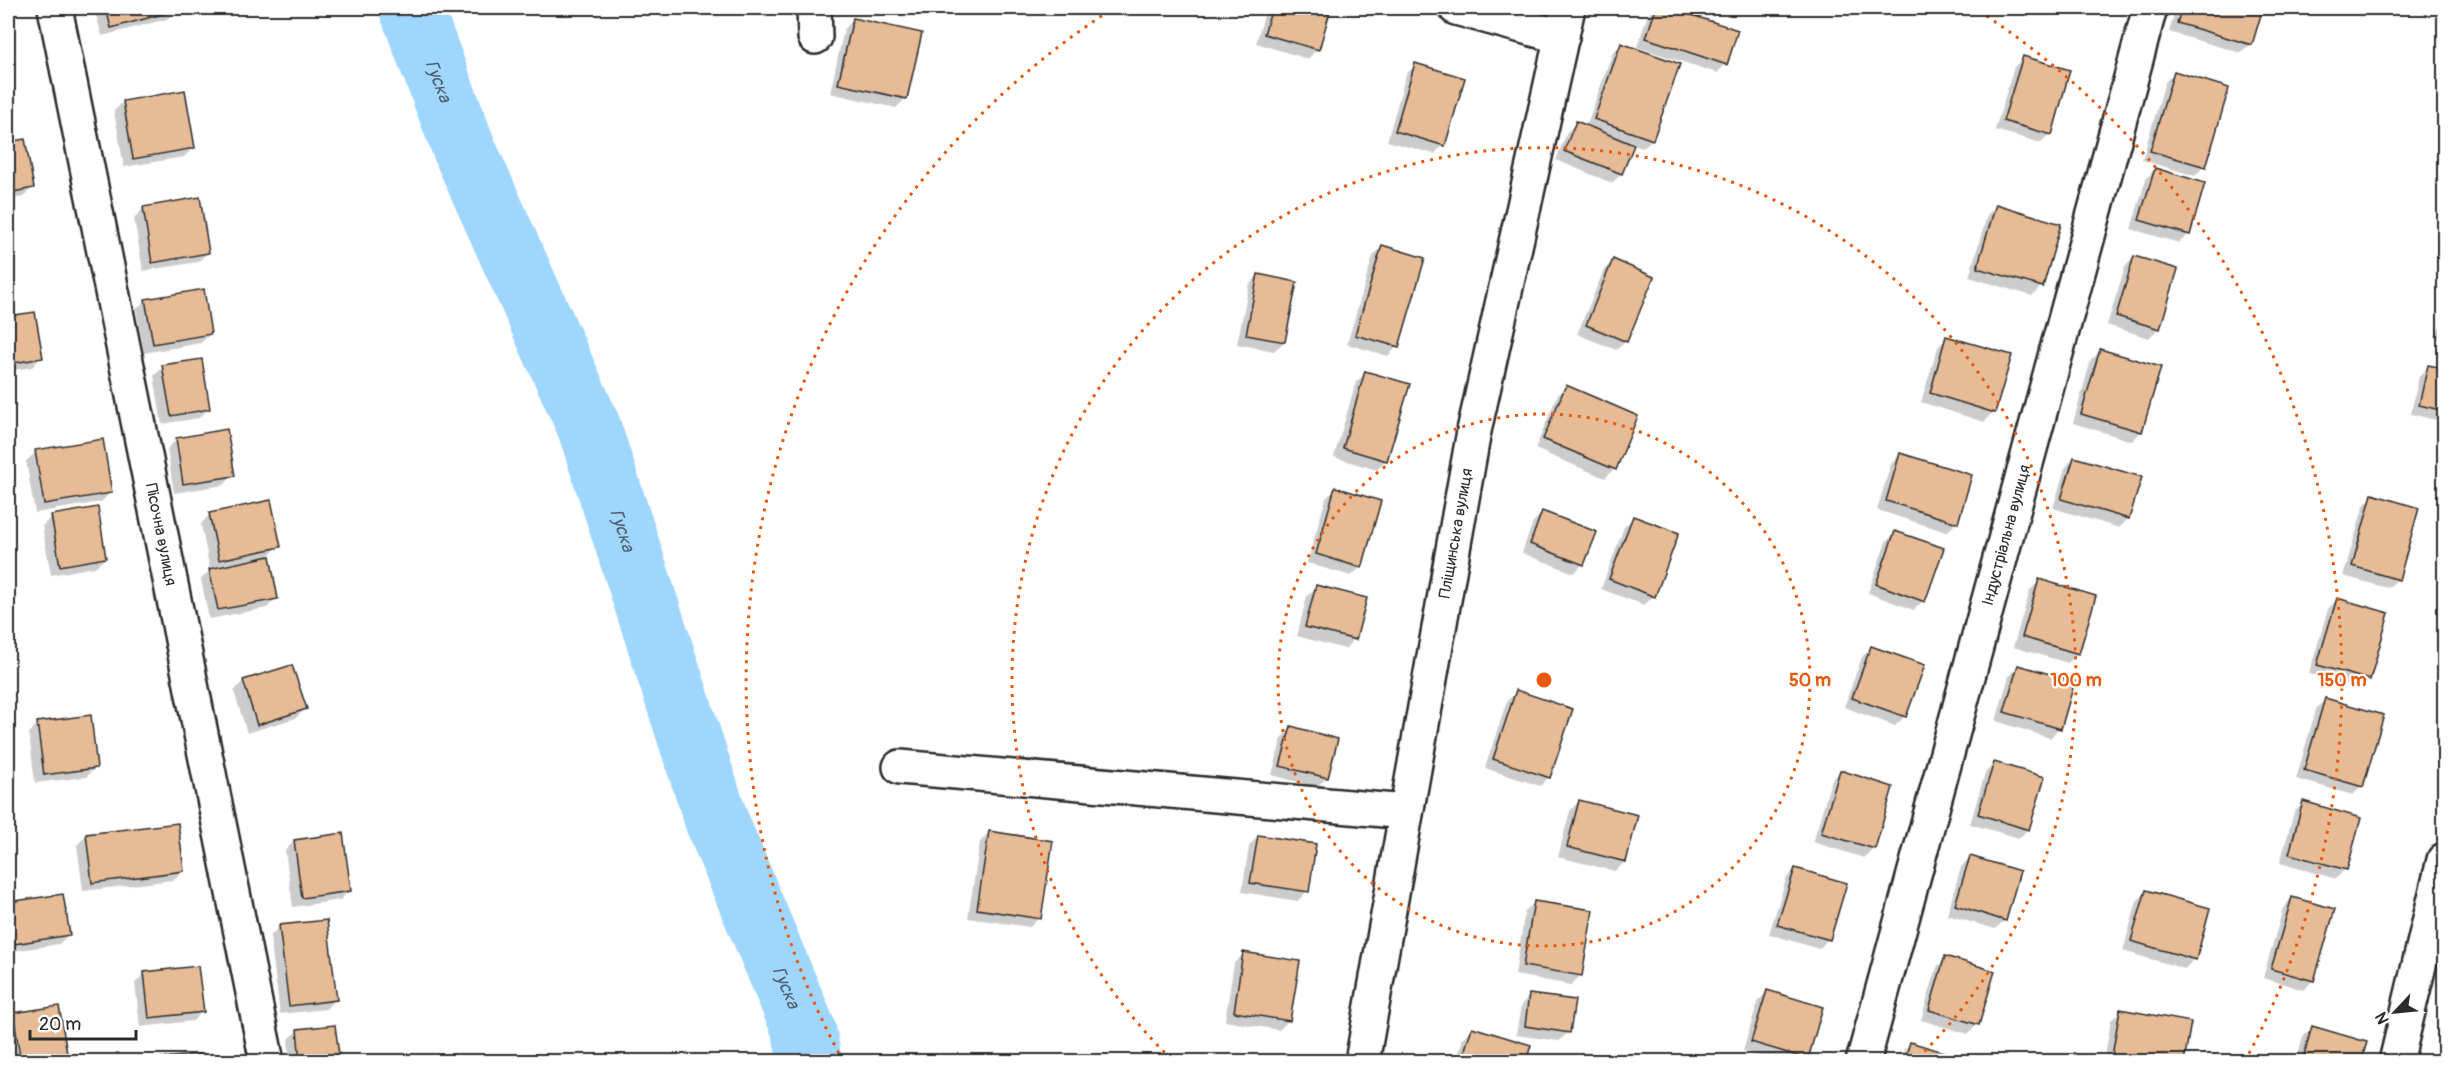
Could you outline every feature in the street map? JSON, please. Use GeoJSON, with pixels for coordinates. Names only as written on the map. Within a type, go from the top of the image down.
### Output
{"type":"FeatureCollection","features":[{"type":"Feature","properties":{"kind":"street","name":"Пісочна вулиця"},"geometry":{"type":"LineString","coordinates":[[55,8],[267,1062]]}},
{"type":"Feature","properties":{"kind":"street"},"geometry":{"type":"LineString","coordinates":[[1456,8],[1565,22]]}},
{"type":"Feature","properties":{"kind":"street","name":"Індустріальна вулиця"},"geometry":{"type":"LineString","coordinates":[[1863,1062],[2150,8]]}},
{"type":"Feature","properties":{"kind":"street","name":"Пліщинська вулиця"},"geometry":{"type":"LineString","coordinates":[[1362,1062],[1474,431],[1565,22]]}},
{"type":"Feature","properties":{"kind":"street"},"geometry":{"type":"LineString","coordinates":[[900,767],[1406,812]]}},
{"type":"Feature","properties":{"kind":"street"},"geometry":{"type":"LineString","coordinates":[[2396,1062],[2445,860]]}},
{"type":"Feature","properties":{"kind":"building"},"geometry":{"type":"Polygon","coordinates":[[[106,8],[178,8],[178,10],[111,28],[106,8]]]}},
{"type":"Feature","properties":{"kind":"building"},"geometry":{"type":"Polygon","coordinates":[[[1272,8],[1331,8],[1319,50],[1264,34],[1272,8]]]}},
{"type":"Feature","properties":{"kind":"building"},"geometry":{"type":"Polygon","coordinates":[[[1656,8],[1670,8],[1738,30],[1727,65],[1646,38],[1656,8]]]}},
{"type":"Feature","properties":{"kind":"building"},"geometry":{"type":"Polygon","coordinates":[[[2182,8],[2263,8],[2252,45],[2177,23],[2182,8]]]}},
{"type":"Feature","properties":{"kind":"building"},"geometry":{"type":"Polygon","coordinates":[[[853,18],[922,33],[907,99],[838,84],[853,18]]]}},
{"type":"Feature","properties":{"kind":"building"},"geometry":{"type":"Polygon","coordinates":[[[1621,43],[1680,64],[1653,140],[1594,119],[1621,43]]]}},
{"type":"Feature","properties":{"kind":"building"},"geometry":{"type":"Polygon","coordinates":[[[2023,56],[2070,70],[2052,135],[2003,121],[2023,56]]]}},
{"type":"Feature","properties":{"kind":"building"},"geometry":{"type":"Polygon","coordinates":[[[1415,63],[1465,78],[1445,146],[1395,131],[1415,63]]]}},
{"type":"Feature","properties":{"kind":"building"},"geometry":{"type":"Polygon","coordinates":[[[2174,71],[2229,88],[2206,167],[2150,151],[2174,71]]]}},
{"type":"Feature","properties":{"kind":"building"},"geometry":{"type":"Polygon","coordinates":[[[185,90],[195,148],[133,159],[123,101],[185,90]]]}},
{"type":"Feature","properties":{"kind":"building"},"geometry":{"type":"Polygon","coordinates":[[[1576,121],[1634,145],[1622,174],[1564,151],[1576,121]]]}},
{"type":"Feature","properties":{"kind":"building"},"geometry":{"type":"Polygon","coordinates":[[[25,139],[34,188],[8,193],[8,142],[25,139]]]}},
{"type":"Feature","properties":{"kind":"building"},"geometry":{"type":"Polygon","coordinates":[[[2155,168],[2205,183],[2190,235],[2139,220],[2155,168]]]}},
{"type":"Feature","properties":{"kind":"building"},"geometry":{"type":"Polygon","coordinates":[[[200,197],[209,253],[152,263],[143,207],[200,197]]]}},
{"type":"Feature","properties":{"kind":"building"},"geometry":{"type":"Polygon","coordinates":[[[1996,204],[2061,224],[2043,287],[1977,268],[1996,204]]]}},
{"type":"Feature","properties":{"kind":"building"},"geometry":{"type":"Polygon","coordinates":[[[1382,245],[1425,258],[1399,347],[1355,335],[1382,245]]]}},
{"type":"Feature","properties":{"kind":"building"},"geometry":{"type":"Polygon","coordinates":[[[2134,256],[2178,269],[2160,329],[2116,316],[2134,256]]]}},
{"type":"Feature","properties":{"kind":"building"},"geometry":{"type":"Polygon","coordinates":[[[1613,259],[1654,277],[1627,342],[1586,325],[1613,259]]]}},
{"type":"Feature","properties":{"kind":"building"},"geometry":{"type":"Polygon","coordinates":[[[1258,274],[1297,282],[1285,342],[1246,335],[1258,274]]]}},
{"type":"Feature","properties":{"kind":"building"},"geometry":{"type":"Polygon","coordinates":[[[204,289],[211,334],[153,344],[145,299],[204,289]]]}},
{"type":"Feature","properties":{"kind":"building"},"geometry":{"type":"Polygon","coordinates":[[[35,312],[43,358],[8,364],[8,316],[35,312]]]}},
{"type":"Feature","properties":{"kind":"building"},"geometry":{"type":"Polygon","coordinates":[[[1946,336],[2012,355],[1995,413],[1930,393],[1946,336]]]}},
{"type":"Feature","properties":{"kind":"building"},"geometry":{"type":"Polygon","coordinates":[[[2100,349],[2161,367],[2142,432],[2081,414],[2100,349]]]}},
{"type":"Feature","properties":{"kind":"building"},"geometry":{"type":"Polygon","coordinates":[[[202,359],[210,409],[171,416],[162,365],[202,359]]]}},
{"type":"Feature","properties":{"kind":"building"},"geometry":{"type":"Polygon","coordinates":[[[2428,365],[2444,368],[2444,411],[2419,405],[2428,365]]]}},
{"type":"Feature","properties":{"kind":"building"},"geometry":{"type":"Polygon","coordinates":[[[1365,371],[1410,384],[1387,461],[1343,448],[1365,371]]]}},
{"type":"Feature","properties":{"kind":"building"},"geometry":{"type":"Polygon","coordinates":[[[1566,385],[1638,416],[1616,470],[1543,439],[1566,385]]]}},
{"type":"Feature","properties":{"kind":"building"},"geometry":{"type":"Polygon","coordinates":[[[227,429],[235,476],[183,484],[176,438],[227,429]]]}},
{"type":"Feature","properties":{"kind":"building"},"geometry":{"type":"Polygon","coordinates":[[[103,439],[112,493],[44,504],[35,450],[103,439]]]}},
{"type":"Feature","properties":{"kind":"building"},"geometry":{"type":"Polygon","coordinates":[[[1900,453],[1972,475],[1958,523],[1886,501],[1900,453]]]}},
{"type":"Feature","properties":{"kind":"building"},"geometry":{"type":"Polygon","coordinates":[[[2074,457],[2142,477],[2129,519],[2061,499],[2074,457]]]}},
{"type":"Feature","properties":{"kind":"building"},"geometry":{"type":"Polygon","coordinates":[[[1335,487],[1381,501],[1362,568],[1316,554],[1335,487]]]}},
{"type":"Feature","properties":{"kind":"building"},"geometry":{"type":"Polygon","coordinates":[[[2372,494],[2419,508],[2399,580],[2352,566],[2372,494]]]}},
{"type":"Feature","properties":{"kind":"building"},"geometry":{"type":"Polygon","coordinates":[[[271,500],[281,547],[219,560],[209,513],[271,500]]]}},
{"type":"Feature","properties":{"kind":"building"},"geometry":{"type":"Polygon","coordinates":[[[98,507],[106,558],[60,566],[51,515],[98,507]]]}},
{"type":"Feature","properties":{"kind":"building"},"geometry":{"type":"Polygon","coordinates":[[[1542,511],[1597,532],[1584,565],[1530,544],[1542,511]]]}},
{"type":"Feature","properties":{"kind":"building"},"geometry":{"type":"Polygon","coordinates":[[[1633,516],[1679,533],[1655,597],[1609,579],[1633,516]]]}},
{"type":"Feature","properties":{"kind":"building"},"geometry":{"type":"Polygon","coordinates":[[[1895,531],[1944,548],[1925,602],[1876,584],[1895,531]]]}},
{"type":"Feature","properties":{"kind":"building"},"geometry":{"type":"Polygon","coordinates":[[[270,556],[278,599],[218,610],[209,569],[270,556]]]}},
{"type":"Feature","properties":{"kind":"building"},"geometry":{"type":"Polygon","coordinates":[[[2039,579],[2096,596],[2079,654],[2022,637],[2039,579]]]}},
{"type":"Feature","properties":{"kind":"building"},"geometry":{"type":"Polygon","coordinates":[[[1316,585],[1367,598],[1356,640],[1305,627],[1316,585]]]}},
{"type":"Feature","properties":{"kind":"building"},"geometry":{"type":"Polygon","coordinates":[[[2337,598],[2389,613],[2370,680],[2317,665],[2337,598]]]}},
{"type":"Feature","properties":{"kind":"building"},"geometry":{"type":"Polygon","coordinates":[[[1871,646],[1925,665],[1906,717],[1852,698],[1871,646]]]}},
{"type":"Feature","properties":{"kind":"building"},"geometry":{"type":"Polygon","coordinates":[[[292,665],[307,709],[257,725],[243,680],[292,665]]]}},
{"type":"Feature","properties":{"kind":"building"},"geometry":{"type":"Polygon","coordinates":[[[2018,665],[2075,681],[2061,729],[2004,712],[2018,665]]]}},
{"type":"Feature","properties":{"kind":"building"},"geometry":{"type":"Polygon","coordinates":[[[1516,690],[1573,709],[1550,778],[1493,759],[1516,690]]]}},
{"type":"Feature","properties":{"kind":"building"},"geometry":{"type":"Polygon","coordinates":[[[2325,698],[2384,715],[2363,787],[2304,770],[2325,698]]]}},
{"type":"Feature","properties":{"kind":"building"},"geometry":{"type":"Polygon","coordinates":[[[91,715],[97,768],[44,775],[37,722],[91,715]]]}},
{"type":"Feature","properties":{"kind":"building"},"geometry":{"type":"Polygon","coordinates":[[[1291,726],[1338,739],[1328,778],[1280,766],[1291,726]]]}},
{"type":"Feature","properties":{"kind":"building"},"geometry":{"type":"Polygon","coordinates":[[[1994,762],[2045,777],[2029,830],[1978,814],[1994,762]]]}},
{"type":"Feature","properties":{"kind":"building"},"geometry":{"type":"Polygon","coordinates":[[[1840,770],[1893,787],[1875,849],[1821,833],[1840,770]]]}},
{"type":"Feature","properties":{"kind":"building"},"geometry":{"type":"Polygon","coordinates":[[[1579,800],[1638,815],[1626,862],[1567,847],[1579,800]]]}},
{"type":"Feature","properties":{"kind":"building"},"geometry":{"type":"Polygon","coordinates":[[[2303,801],[2361,818],[2347,870],[2289,854],[2303,801]]]}},
{"type":"Feature","properties":{"kind":"building"},"geometry":{"type":"Polygon","coordinates":[[[178,823],[184,871],[92,883],[86,834],[178,823]]]}},
{"type":"Feature","properties":{"kind":"building"},"geometry":{"type":"Polygon","coordinates":[[[989,831],[1053,841],[1041,919],[977,909],[989,831]]]}},
{"type":"Feature","properties":{"kind":"building"},"geometry":{"type":"Polygon","coordinates":[[[343,833],[351,891],[302,898],[294,840],[343,833]]]}},
{"type":"Feature","properties":{"kind":"building"},"geometry":{"type":"Polygon","coordinates":[[[1258,835],[1316,844],[1309,892],[1250,883],[1258,835]]]}},
{"type":"Feature","properties":{"kind":"building"},"geometry":{"type":"Polygon","coordinates":[[[1970,856],[2020,871],[2006,921],[1955,905],[1970,856]]]}},
{"type":"Feature","properties":{"kind":"building"},"geometry":{"type":"Polygon","coordinates":[[[1795,868],[1847,883],[1830,940],[1777,925],[1795,868]]]}},
{"type":"Feature","properties":{"kind":"building"},"geometry":{"type":"Polygon","coordinates":[[[2146,890],[2210,908],[2196,960],[2131,941],[2146,890]]]}},
{"type":"Feature","properties":{"kind":"building"},"geometry":{"type":"Polygon","coordinates":[[[63,894],[70,935],[8,945],[8,902],[63,894]]]}},
{"type":"Feature","properties":{"kind":"building"},"geometry":{"type":"Polygon","coordinates":[[[2292,897],[2335,909],[2314,981],[2271,969],[2292,897]]]}},
{"type":"Feature","properties":{"kind":"building"},"geometry":{"type":"Polygon","coordinates":[[[1534,901],[1593,910],[1582,976],[1523,966],[1534,901]]]}},
{"type":"Feature","properties":{"kind":"building"},"geometry":{"type":"Polygon","coordinates":[[[327,920],[337,1000],[289,1006],[279,925],[327,920]]]}},
{"type":"Feature","properties":{"kind":"building"},"geometry":{"type":"Polygon","coordinates":[[[1243,952],[1300,961],[1290,1021],[1234,1012],[1243,952]]]}},
{"type":"Feature","properties":{"kind":"building"},"geometry":{"type":"Polygon","coordinates":[[[1945,956],[1995,971],[1979,1025],[1929,1010],[1945,956]]]}},
{"type":"Feature","properties":{"kind":"building"},"geometry":{"type":"Polygon","coordinates":[[[198,966],[204,1012],[149,1018],[144,972],[198,966]]]}},
{"type":"Feature","properties":{"kind":"building"},"geometry":{"type":"Polygon","coordinates":[[[1767,990],[1823,1007],[1808,1059],[1751,1042],[1767,990]]]}},
{"type":"Feature","properties":{"kind":"building"},"geometry":{"type":"Polygon","coordinates":[[[1529,994],[1575,1000],[1570,1033],[1525,1026],[1529,994]]]}},
{"type":"Feature","properties":{"kind":"building"},"geometry":{"type":"Polygon","coordinates":[[[59,1006],[68,1059],[21,1062],[13,1013],[59,1006]]]}},
{"type":"Feature","properties":{"kind":"building"},"geometry":{"type":"Polygon","coordinates":[[[2120,1009],[2191,1022],[2184,1062],[2111,1062],[2120,1009]]]}},
{"type":"Feature","properties":{"kind":"building"},"geometry":{"type":"Polygon","coordinates":[[[335,1025],[340,1062],[300,1062],[297,1029],[335,1025]]]}},
{"type":"Feature","properties":{"kind":"building"},"geometry":{"type":"Polygon","coordinates":[[[2312,1026],[2367,1042],[2361,1062],[2302,1062],[2312,1026]]]}},
{"type":"Feature","properties":{"kind":"building"},"geometry":{"type":"Polygon","coordinates":[[[1472,1027],[1531,1045],[1526,1062],[1461,1062],[1472,1027]]]}},
{"type":"Feature","properties":{"kind":"building"},"geometry":{"type":"Polygon","coordinates":[[[1910,1042],[1967,1059],[1967,1062],[1904,1062],[1910,1042]]]}},
{"type":"Feature","properties":{"kind":"building"},"geometry":{"type":"Polygon","coordinates":[[[199,1054],[200,1062],[155,1062],[155,1059],[199,1054]]]}},
{"type":"Feature","properties":{"kind":"waterway","name":"Гуска"},"geometry":{"type":"LineString","coordinates":[[411,8],[465,151],[589,427],[717,822],[804,1030],[810,1062]]}}]}
